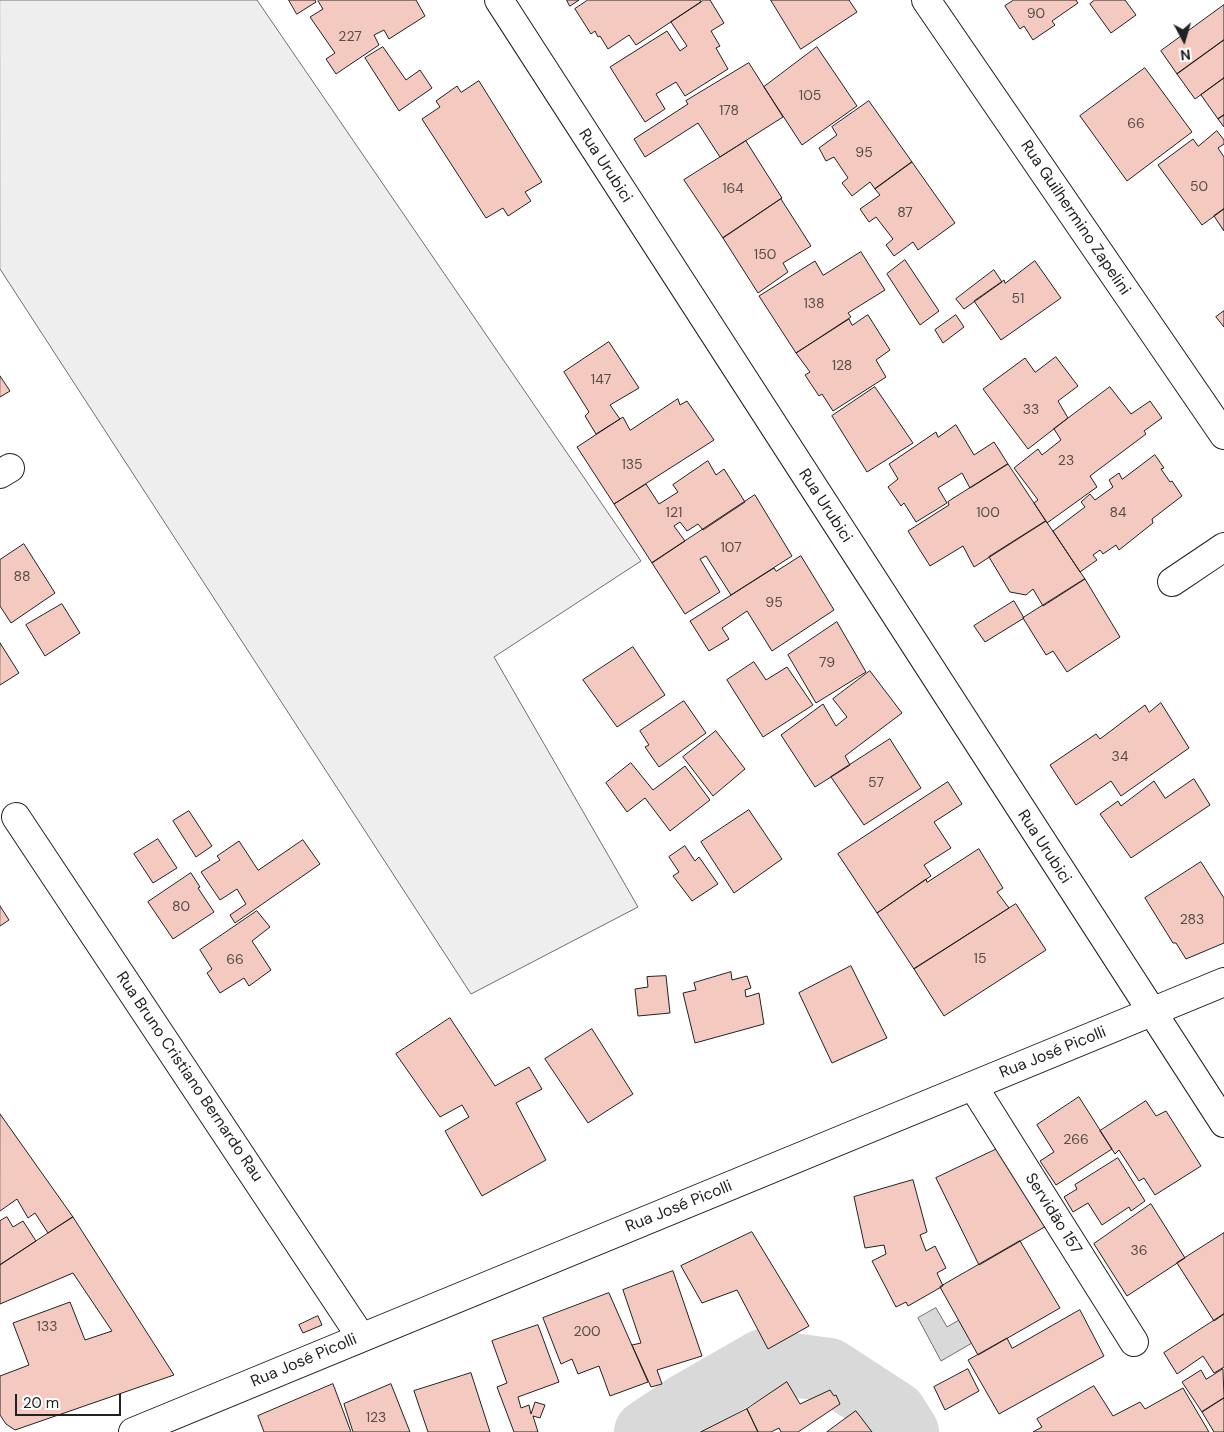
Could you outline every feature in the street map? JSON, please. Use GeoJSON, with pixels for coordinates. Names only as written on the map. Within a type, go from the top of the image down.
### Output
{"type":"FeatureCollection","features":[{"type":"Feature","properties":{"kind":"street","name":"Rua Urubici"},"geometry":{"type":"LineString","coordinates":[[499,0],[1224,1123]]}},
{"type":"Feature","properties":{"kind":"street","name":"Rua Guilhermino Zapelini"},"geometry":{"type":"LineString","coordinates":[[926,0],[1224,435]]}},
{"type":"Feature","properties":{"kind":"street"},"geometry":{"type":"LineString","coordinates":[[1172,582],[1224,547]]}},
{"type":"Feature","properties":{"kind":"street","name":"Rua Bruno Cristiano Bernardo Rau"},"geometry":{"type":"LineString","coordinates":[[16,817],[361,1337]]}},
{"type":"Feature","properties":{"kind":"street","name":"Rua José Picolli"},"geometry":{"type":"LineString","coordinates":[[133,1432],[1224,982]]}},
{"type":"Feature","properties":{"kind":"street","name":"Servidão 157"},"geometry":{"type":"LineString","coordinates":[[973,1086],[1134,1342]]}},
{"type":"Feature","properties":{"kind":"shaded area"},"geometry":{"type":"Polygon","coordinates":[[[0,0],[257,0],[641,561],[494,657],[638,907],[471,994],[0,269],[0,0]]]}},
{"type":"Feature","properties":{"kind":"shaded area"},"geometry":{"type":"Polygon","coordinates":[[[936,1308],[947,1327],[959,1320],[972,1343],[941,1361],[918,1318],[936,1308]]]}},
{"type":"Feature","properties":{"kind":"building"},"geometry":{"type":"Polygon","coordinates":[[[289,0],[315,0],[316,2],[297,14],[289,0]]]}},
{"type":"Feature","properties":{"kind":"building"},"geometry":{"type":"Polygon","coordinates":[[[319,0],[416,0],[425,16],[389,39],[384,30],[374,35],[379,45],[336,74],[326,59],[335,53],[310,17],[323,9],[319,0]]]}},
{"type":"Feature","properties":{"kind":"building"},"geometry":{"type":"Polygon","coordinates":[[[567,0],[579,0],[570,6],[567,0]]]}},
{"type":"Feature","properties":{"kind":"building"},"geometry":{"type":"Polygon","coordinates":[[[588,0],[700,0],[701,2],[636,45],[629,35],[608,49],[595,31],[591,34],[575,9],[588,0]]]}},
{"type":"Feature","properties":{"kind":"building"},"geometry":{"type":"Polygon","coordinates":[[[704,0],[710,0],[724,23],[711,31],[720,46],[716,48],[728,69],[685,96],[676,82],[656,94],[665,109],[645,122],[610,67],[667,31],[680,51],[687,46],[671,22],[704,0]]]}},
{"type":"Feature","properties":{"kind":"building"},"geometry":{"type":"Polygon","coordinates":[[[771,0],[849,0],[857,12],[801,49],[771,0]]]}},
{"type":"Feature","properties":{"kind":"building"},"geometry":{"type":"Polygon","coordinates":[[[1014,0],[1076,0],[1078,3],[1052,21],[1055,25],[1033,40],[1024,26],[1020,29],[1005,6],[1014,0]]]}},
{"type":"Feature","properties":{"kind":"building"},"geometry":{"type":"Polygon","coordinates":[[[1095,0],[1125,0],[1136,15],[1111,33],[1090,4],[1095,0]]]}},
{"type":"Feature","properties":{"kind":"building"},"geometry":{"type":"Polygon","coordinates":[[[1224,5],[1224,40],[1177,74],[1161,51],[1224,5]]]}},
{"type":"Feature","properties":{"kind":"building"},"geometry":{"type":"Polygon","coordinates":[[[1224,40],[1224,78],[1195,99],[1177,74],[1224,40]]]}},
{"type":"Feature","properties":{"kind":"building"},"geometry":{"type":"Polygon","coordinates":[[[383,47],[406,80],[420,70],[432,88],[399,111],[365,58],[383,47]]]}},
{"type":"Feature","properties":{"kind":"building"},"geometry":{"type":"Polygon","coordinates":[[[817,47],[857,106],[802,145],[764,87],[817,47]]]}},
{"type":"Feature","properties":{"kind":"building"},"geometry":{"type":"Polygon","coordinates":[[[749,63],[783,117],[720,157],[698,123],[645,157],[634,139],[688,104],[686,101],[749,63]]]}},
{"type":"Feature","properties":{"kind":"building"},"geometry":{"type":"Polygon","coordinates":[[[1145,68],[1192,132],[1127,181],[1080,116],[1145,68]]]}},
{"type":"Feature","properties":{"kind":"building"},"geometry":{"type":"Polygon","coordinates":[[[1224,78],[1224,115],[1218,119],[1201,95],[1224,78]]]}},
{"type":"Feature","properties":{"kind":"building"},"geometry":{"type":"Polygon","coordinates":[[[479,81],[542,182],[525,192],[531,201],[508,216],[503,208],[486,218],[422,119],[440,107],[436,101],[457,86],[461,92],[479,81]]]}},
{"type":"Feature","properties":{"kind":"building"},"geometry":{"type":"Polygon","coordinates":[[[869,101],[912,162],[875,189],[870,182],[852,196],[842,183],[848,178],[834,157],[826,161],[819,148],[837,135],[832,127],[869,101]]]}},
{"type":"Feature","properties":{"kind":"building"},"geometry":{"type":"Polygon","coordinates":[[[1224,115],[1224,127],[1218,119],[1224,115]]]}},
{"type":"Feature","properties":{"kind":"building"},"geometry":{"type":"Polygon","coordinates":[[[1217,131],[1224,140],[1224,144],[1218,148],[1224,157],[1224,209],[1202,225],[1158,165],[1193,139],[1198,146],[1217,131]]]}},
{"type":"Feature","properties":{"kind":"building"},"geometry":{"type":"Polygon","coordinates":[[[746,141],[782,198],[723,238],[684,180],[746,141]]]}},
{"type":"Feature","properties":{"kind":"building"},"geometry":{"type":"Polygon","coordinates":[[[912,162],[955,223],[918,250],[913,242],[894,256],[886,245],[893,239],[876,217],[869,222],[860,209],[880,195],[875,189],[912,162]]]}},
{"type":"Feature","properties":{"kind":"building"},"geometry":{"type":"Polygon","coordinates":[[[781,199],[811,246],[783,263],[788,272],[758,293],[723,238],[781,199]]]}},
{"type":"Feature","properties":{"kind":"building"},"geometry":{"type":"Polygon","coordinates":[[[1224,209],[1224,231],[1214,216],[1224,209]]]}},
{"type":"Feature","properties":{"kind":"building"},"geometry":{"type":"Polygon","coordinates":[[[861,252],[885,290],[848,313],[851,317],[796,353],[759,296],[815,261],[823,275],[861,252]]]}},
{"type":"Feature","properties":{"kind":"building"},"geometry":{"type":"Polygon","coordinates":[[[905,260],[939,311],[920,325],[887,274],[905,260]]]}},
{"type":"Feature","properties":{"kind":"building"},"geometry":{"type":"Polygon","coordinates":[[[1035,261],[1061,298],[1001,340],[974,301],[1004,280],[1005,283],[1035,261]]]}},
{"type":"Feature","properties":{"kind":"building"},"geometry":{"type":"Polygon","coordinates":[[[994,270],[1002,282],[964,309],[956,299],[994,270]]]}},
{"type":"Feature","properties":{"kind":"building"},"geometry":{"type":"Polygon","coordinates":[[[1224,311],[1224,327],[1216,317],[1224,311]]]}},
{"type":"Feature","properties":{"kind":"building"},"geometry":{"type":"Polygon","coordinates":[[[868,315],[890,350],[876,360],[886,377],[833,411],[822,394],[819,396],[805,375],[810,372],[796,353],[849,319],[852,325],[868,315]]]}},
{"type":"Feature","properties":{"kind":"building"},"geometry":{"type":"Polygon","coordinates":[[[956,315],[964,327],[943,343],[935,330],[956,315]]]}},
{"type":"Feature","properties":{"kind":"building"},"geometry":{"type":"Polygon","coordinates":[[[609,342],[639,388],[610,405],[620,419],[596,434],[585,416],[589,412],[564,372],[609,342]]]}},
{"type":"Feature","properties":{"kind":"building"},"geometry":{"type":"Polygon","coordinates":[[[1056,357],[1078,386],[1058,401],[1068,418],[1028,449],[983,389],[1025,358],[1035,372],[1056,357]]]}},
{"type":"Feature","properties":{"kind":"building"},"geometry":{"type":"Polygon","coordinates":[[[0,376],[10,391],[0,397],[0,376]]]}},
{"type":"Feature","properties":{"kind":"building"},"geometry":{"type":"Polygon","coordinates":[[[875,387],[913,443],[867,472],[832,416],[875,387]]]}},
{"type":"Feature","properties":{"kind":"building"},"geometry":{"type":"Polygon","coordinates":[[[1110,387],[1131,414],[1150,401],[1162,418],[1144,431],[1146,434],[1090,476],[1097,487],[1047,523],[1034,503],[1038,500],[1014,468],[1038,449],[1042,455],[1061,440],[1054,429],[1110,387]]]}},
{"type":"Feature","properties":{"kind":"building"},"geometry":{"type":"Polygon","coordinates":[[[678,399],[680,405],[687,401],[714,440],[614,504],[577,447],[623,417],[630,430],[678,399]]]}},
{"type":"Feature","properties":{"kind":"building"},"geometry":{"type":"Polygon","coordinates":[[[956,425],[974,455],[994,442],[1008,464],[970,488],[962,473],[938,488],[947,503],[916,522],[904,503],[901,506],[888,487],[898,479],[889,464],[936,432],[938,437],[956,425]]]}},
{"type":"Feature","properties":{"kind":"building"},"geometry":{"type":"Polygon","coordinates":[[[1155,455],[1164,468],[1161,469],[1182,496],[1152,519],[1153,523],[1119,550],[1116,545],[1103,554],[1100,550],[1093,555],[1097,560],[1080,572],[1053,531],[1085,507],[1081,502],[1090,494],[1095,500],[1113,487],[1109,480],[1119,473],[1122,479],[1155,455]]]}},
{"type":"Feature","properties":{"kind":"building"},"geometry":{"type":"Polygon","coordinates":[[[708,461],[716,475],[724,469],[745,502],[703,530],[698,524],[687,531],[680,522],[674,526],[685,541],[652,563],[614,504],[646,484],[659,504],[678,492],[673,485],[708,461]]]}},
{"type":"Feature","properties":{"kind":"building"},"geometry":{"type":"Polygon","coordinates":[[[1008,464],[1046,521],[974,567],[963,546],[930,566],[908,531],[949,505],[948,502],[1008,464]]]}},
{"type":"Feature","properties":{"kind":"building"},"geometry":{"type":"Polygon","coordinates":[[[755,495],[792,556],[731,595],[706,556],[700,559],[720,592],[685,614],[652,563],[755,495]]]}},
{"type":"Feature","properties":{"kind":"building"},"geometry":{"type":"Polygon","coordinates":[[[1046,521],[1085,579],[1043,606],[1033,589],[1026,595],[1010,592],[989,557],[1046,521]]]}},
{"type":"Feature","properties":{"kind":"building"},"geometry":{"type":"Polygon","coordinates":[[[24,544],[55,593],[11,623],[0,606],[0,560],[24,544]]]}},
{"type":"Feature","properties":{"kind":"building"},"geometry":{"type":"Polygon","coordinates":[[[801,556],[834,610],[772,651],[747,611],[722,628],[729,639],[709,651],[690,621],[774,568],[776,571],[801,556]]]}},
{"type":"Feature","properties":{"kind":"building"},"geometry":{"type":"Polygon","coordinates":[[[1085,579],[1120,637],[1067,672],[1053,651],[1046,655],[1023,618],[1085,579]]]}},
{"type":"Feature","properties":{"kind":"building"},"geometry":{"type":"Polygon","coordinates":[[[1014,601],[1024,618],[985,642],[974,626],[1014,601]]]}},
{"type":"Feature","properties":{"kind":"building"},"geometry":{"type":"Polygon","coordinates":[[[62,604],[80,633],[45,656],[26,625],[62,604]]]}},
{"type":"Feature","properties":{"kind":"building"},"geometry":{"type":"Polygon","coordinates":[[[837,622],[866,672],[816,703],[788,655],[837,622]]]}},
{"type":"Feature","properties":{"kind":"building"},"geometry":{"type":"Polygon","coordinates":[[[0,643],[19,673],[0,685],[0,643]]]}},
{"type":"Feature","properties":{"kind":"building"},"geometry":{"type":"Polygon","coordinates":[[[633,647],[665,695],[617,727],[583,680],[633,647]]]}},
{"type":"Feature","properties":{"kind":"building"},"geometry":{"type":"Polygon","coordinates":[[[754,662],[766,680],[787,667],[813,705],[763,737],[727,680],[754,662]]]}},
{"type":"Feature","properties":{"kind":"building"},"geometry":{"type":"Polygon","coordinates":[[[870,671],[902,713],[845,756],[850,765],[815,787],[781,735],[823,704],[836,726],[847,717],[833,699],[870,671]]]}},
{"type":"Feature","properties":{"kind":"building"},"geometry":{"type":"Polygon","coordinates":[[[684,701],[706,733],[659,767],[645,747],[649,745],[640,731],[684,701]]]}},
{"type":"Feature","properties":{"kind":"building"},"geometry":{"type":"Polygon","coordinates":[[[1161,703],[1189,748],[1121,796],[1111,781],[1076,805],[1050,765],[1096,734],[1100,739],[1145,705],[1149,712],[1161,703]]]}},
{"type":"Feature","properties":{"kind":"building"},"geometry":{"type":"Polygon","coordinates":[[[716,731],[745,769],[713,796],[683,757],[716,731]]]}},
{"type":"Feature","properties":{"kind":"building"},"geometry":{"type":"Polygon","coordinates":[[[890,739],[921,788],[864,825],[831,777],[890,739]]]}},
{"type":"Feature","properties":{"kind":"building"},"geometry":{"type":"Polygon","coordinates":[[[631,763],[653,790],[685,766],[710,800],[670,831],[645,798],[627,812],[606,783],[631,763]]]}},
{"type":"Feature","properties":{"kind":"building"},"geometry":{"type":"Polygon","coordinates":[[[1194,779],[1210,805],[1131,858],[1100,814],[1118,801],[1121,806],[1154,781],[1165,798],[1194,779]]]}},
{"type":"Feature","properties":{"kind":"building"},"geometry":{"type":"Polygon","coordinates":[[[948,782],[962,804],[934,822],[951,848],[924,865],[931,876],[877,913],[838,854],[948,782]]]}},
{"type":"Feature","properties":{"kind":"building"},"geometry":{"type":"Polygon","coordinates":[[[749,810],[782,859],[734,893],[701,842],[749,810]]]}},
{"type":"Feature","properties":{"kind":"building"},"geometry":{"type":"Polygon","coordinates":[[[189,811],[212,846],[196,857],[173,821],[189,811]]]}},
{"type":"Feature","properties":{"kind":"building"},"geometry":{"type":"Polygon","coordinates":[[[158,839],[177,868],[153,883],[134,854],[158,839]]]}},
{"type":"Feature","properties":{"kind":"building"},"geometry":{"type":"Polygon","coordinates":[[[303,840],[320,864],[235,923],[230,915],[246,904],[237,889],[220,900],[201,872],[220,860],[217,856],[239,841],[258,870],[303,840]]]}},
{"type":"Feature","properties":{"kind":"building"},"geometry":{"type":"Polygon","coordinates":[[[685,846],[695,861],[699,857],[718,884],[692,901],[673,876],[679,872],[669,857],[685,846]]]}},
{"type":"Feature","properties":{"kind":"building"},"geometry":{"type":"Polygon","coordinates":[[[979,849],[1003,888],[997,892],[1009,908],[914,969],[877,913],[926,879],[927,882],[979,849]]]}},
{"type":"Feature","properties":{"kind":"building"},"geometry":{"type":"Polygon","coordinates":[[[1201,862],[1224,898],[1224,943],[1186,959],[1176,943],[1173,943],[1145,898],[1201,862]]]}},
{"type":"Feature","properties":{"kind":"building"},"geometry":{"type":"Polygon","coordinates":[[[191,873],[200,887],[198,888],[214,912],[173,939],[148,902],[191,873]]]}},
{"type":"Feature","properties":{"kind":"building"},"geometry":{"type":"Polygon","coordinates":[[[1016,904],[1046,950],[944,1016],[914,969],[1016,904]]]}},
{"type":"Feature","properties":{"kind":"building"},"geometry":{"type":"Polygon","coordinates":[[[0,906],[9,920],[0,926],[0,906]]]}},
{"type":"Feature","properties":{"kind":"building"},"geometry":{"type":"Polygon","coordinates":[[[257,911],[270,927],[252,941],[271,970],[249,986],[244,978],[220,993],[207,973],[212,969],[200,950],[257,911]]]}},
{"type":"Feature","properties":{"kind":"building"},"geometry":{"type":"Polygon","coordinates":[[[851,966],[887,1038],[832,1063],[799,993],[851,966]]]}},
{"type":"Feature","properties":{"kind":"building"},"geometry":{"type":"Polygon","coordinates":[[[731,972],[732,980],[747,976],[751,988],[745,990],[746,997],[759,993],[764,1024],[695,1043],[683,993],[696,990],[694,983],[731,972]]]}},
{"type":"Feature","properties":{"kind":"building"},"geometry":{"type":"Polygon","coordinates":[[[666,976],[670,1013],[638,1016],[635,989],[648,987],[647,977],[666,976]]]}},
{"type":"Feature","properties":{"kind":"building"},"geometry":{"type":"Polygon","coordinates":[[[450,1018],[495,1086],[529,1067],[542,1089],[516,1103],[546,1160],[482,1196],[445,1131],[469,1117],[462,1105],[440,1117],[396,1054],[450,1018]]]}},
{"type":"Feature","properties":{"kind":"building"},"geometry":{"type":"Polygon","coordinates":[[[592,1029],[633,1094],[588,1123],[545,1059],[592,1029]]]}},
{"type":"Feature","properties":{"kind":"building"},"geometry":{"type":"Polygon","coordinates":[[[1079,1097],[1112,1149],[1056,1185],[1040,1161],[1054,1152],[1037,1125],[1079,1097]]]}},
{"type":"Feature","properties":{"kind":"building"},"geometry":{"type":"Polygon","coordinates":[[[1146,1101],[1156,1116],[1166,1111],[1201,1166],[1155,1195],[1144,1178],[1139,1181],[1119,1150],[1115,1154],[1100,1131],[1146,1101]]]}},
{"type":"Feature","properties":{"kind":"building"},"geometry":{"type":"Polygon","coordinates":[[[0,1114],[73,1217],[48,1233],[35,1213],[28,1218],[17,1199],[0,1211],[0,1114]]]}},
{"type":"Feature","properties":{"kind":"building"},"geometry":{"type":"Polygon","coordinates":[[[997,1149],[1048,1225],[979,1265],[936,1178],[997,1149]]]}},
{"type":"Feature","properties":{"kind":"building"},"geometry":{"type":"Polygon","coordinates":[[[1118,1158],[1145,1201],[1131,1211],[1129,1207],[1102,1225],[1088,1203],[1073,1212],[1064,1197],[1077,1189],[1075,1185],[1118,1158]]]}},
{"type":"Feature","properties":{"kind":"building"},"geometry":{"type":"Polygon","coordinates":[[[913,1180],[927,1232],[920,1235],[926,1251],[935,1246],[946,1268],[937,1273],[943,1286],[908,1306],[906,1302],[896,1307],[872,1261],[886,1254],[884,1245],[865,1248],[854,1197],[913,1180]]]}},
{"type":"Feature","properties":{"kind":"building"},"geometry":{"type":"Polygon","coordinates":[[[1151,1204],[1185,1258],[1127,1296],[1094,1244],[1151,1204]]]}},
{"type":"Feature","properties":{"kind":"building"},"geometry":{"type":"Polygon","coordinates":[[[7,1217],[13,1227],[23,1221],[36,1241],[0,1265],[0,1221],[7,1217]]]}},
{"type":"Feature","properties":{"kind":"building"},"geometry":{"type":"Polygon","coordinates":[[[73,1217],[174,1375],[15,1430],[6,1424],[0,1415],[0,1376],[29,1365],[13,1323],[70,1302],[85,1340],[112,1331],[73,1273],[0,1304],[0,1265],[73,1217]]]}},
{"type":"Feature","properties":{"kind":"building"},"geometry":{"type":"Polygon","coordinates":[[[752,1232],[809,1326],[768,1349],[737,1290],[702,1303],[681,1266],[752,1232]]]}},
{"type":"Feature","properties":{"kind":"building"},"geometry":{"type":"Polygon","coordinates":[[[1224,1233],[1224,1314],[1214,1321],[1177,1263],[1224,1233]]]}},
{"type":"Feature","properties":{"kind":"building"},"geometry":{"type":"Polygon","coordinates":[[[1020,1241],[1060,1308],[978,1355],[940,1287],[1020,1241]]]}},
{"type":"Feature","properties":{"kind":"building"},"geometry":{"type":"Polygon","coordinates":[[[673,1271],[702,1356],[657,1370],[662,1384],[651,1387],[632,1345],[641,1343],[623,1290],[673,1271]]]}},
{"type":"Feature","properties":{"kind":"building"},"geometry":{"type":"Polygon","coordinates":[[[609,1293],[648,1382],[610,1396],[599,1366],[578,1374],[572,1359],[561,1364],[543,1318],[609,1293]]]}},
{"type":"Feature","properties":{"kind":"building"},"geometry":{"type":"Polygon","coordinates":[[[1080,1310],[1104,1356],[999,1414],[968,1360],[1007,1338],[1012,1348],[1080,1310]]]}},
{"type":"Feature","properties":{"kind":"building"},"geometry":{"type":"Polygon","coordinates":[[[1224,1314],[1224,1367],[1214,1373],[1203,1356],[1177,1374],[1164,1353],[1224,1314]]]}},
{"type":"Feature","properties":{"kind":"building"},"geometry":{"type":"Polygon","coordinates":[[[318,1316],[322,1325],[303,1333],[299,1325],[318,1316]]]}},
{"type":"Feature","properties":{"kind":"building"},"geometry":{"type":"Polygon","coordinates":[[[538,1325],[559,1382],[518,1397],[521,1408],[529,1405],[531,1414],[535,1402],[545,1405],[540,1418],[533,1416],[538,1432],[514,1432],[497,1387],[507,1383],[492,1341],[538,1325]]]}},
{"type":"Feature","properties":{"kind":"building"},"geometry":{"type":"Polygon","coordinates":[[[968,1369],[979,1391],[945,1410],[934,1387],[968,1369]]]}},
{"type":"Feature","properties":{"kind":"building"},"geometry":{"type":"Polygon","coordinates":[[[1223,1369],[1224,1398],[1202,1412],[1182,1382],[1201,1370],[1206,1379],[1223,1369]]]}},
{"type":"Feature","properties":{"kind":"building"},"geometry":{"type":"Polygon","coordinates":[[[471,1373],[490,1432],[428,1432],[414,1391],[471,1373]]]}},
{"type":"Feature","properties":{"kind":"building"},"geometry":{"type":"Polygon","coordinates":[[[787,1382],[800,1404],[830,1390],[834,1396],[836,1395],[840,1404],[798,1432],[781,1432],[779,1428],[771,1432],[758,1432],[747,1409],[787,1382]]]}},
{"type":"Feature","properties":{"kind":"building"},"geometry":{"type":"Polygon","coordinates":[[[333,1384],[351,1432],[264,1432],[258,1416],[333,1384]]]}},
{"type":"Feature","properties":{"kind":"building"},"geometry":{"type":"Polygon","coordinates":[[[391,1384],[410,1432],[353,1432],[344,1404],[391,1384]]]}},
{"type":"Feature","properties":{"kind":"building"},"geometry":{"type":"Polygon","coordinates":[[[1094,1386],[1113,1416],[1140,1402],[1145,1409],[1183,1388],[1209,1432],[1033,1432],[1042,1427],[1037,1419],[1094,1386]]]}},
{"type":"Feature","properties":{"kind":"building"},"geometry":{"type":"Polygon","coordinates":[[[1224,1398],[1224,1432],[1214,1432],[1202,1412],[1224,1398]]]}},
{"type":"Feature","properties":{"kind":"building"},"geometry":{"type":"Polygon","coordinates":[[[747,1409],[758,1432],[701,1432],[747,1409]]]}},
{"type":"Feature","properties":{"kind":"building"},"geometry":{"type":"Polygon","coordinates":[[[856,1411],[872,1432],[827,1432],[856,1411]]]}},
{"type":"Feature","properties":{"kind":"waterway"},"geometry":{"type":"LineString","coordinates":[[646,1432],[688,1404],[763,1361],[829,1370],[895,1413],[907,1432]]}}]}
